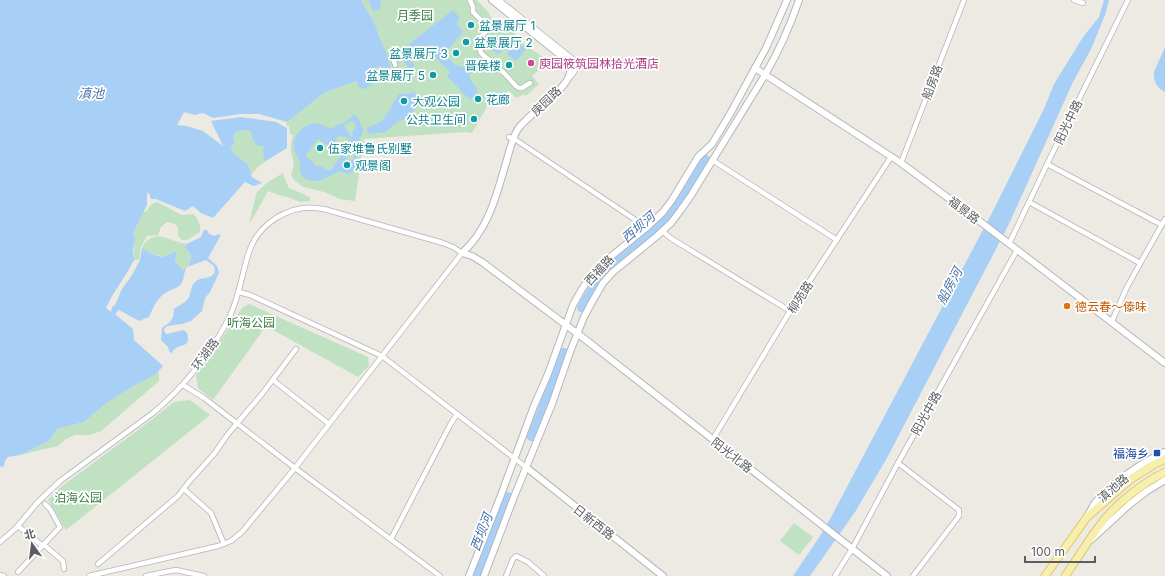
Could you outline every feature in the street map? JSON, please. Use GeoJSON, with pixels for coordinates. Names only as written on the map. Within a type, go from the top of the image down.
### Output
{"type":"FeatureCollection","features":[{"type":"Feature","properties":{"kind":"main road"},"geometry":{"type":"LineString","coordinates":[[1087,517],[1131,479],[1165,459]]}},
{"type":"Feature","properties":{"kind":"main road","name":"滇池路"},"geometry":{"type":"LineString","coordinates":[[1065,576],[1100,524],[1114,509],[1144,484],[1165,472]]}},
{"type":"Feature","properties":{"kind":"main road","name":"滇池路"},"geometry":{"type":"LineString","coordinates":[[1045,576],[1087,517]]}},
{"type":"Feature","properties":{"kind":"street"},"geometry":{"type":"LineString","coordinates":[[470,0],[473,7],[473,12],[489,28],[479,39],[478,45],[480,52],[519,88],[522,88],[530,83]]}},
{"type":"Feature","properties":{"kind":"street","name":"庚园路"},"geometry":{"type":"LineString","coordinates":[[462,253],[472,245],[492,208],[511,138],[527,119],[553,96],[568,79],[570,68],[565,59],[492,0]]}},
{"type":"Feature","properties":{"kind":"street"},"geometry":{"type":"LineString","coordinates":[[499,0],[574,60],[576,67],[568,79]]}},
{"type":"Feature","properties":{"kind":"street","name":"西福路"},"geometry":{"type":"LineString","coordinates":[[469,576],[534,406],[548,374],[573,305],[593,274],[608,258],[646,228],[663,212],[698,157],[712,144],[766,48],[787,0]]}},
{"type":"Feature","properties":{"kind":"street","name":"西福路"},"geometry":{"type":"LineString","coordinates":[[484,576],[552,404],[577,334],[592,302],[603,283],[613,272],[671,223],[683,206],[765,75],[790,26],[799,0]]}},
{"type":"Feature","properties":{"kind":"street","name":"船房路"},"geometry":{"type":"LineString","coordinates":[[901,163],[964,0]]}},
{"type":"Feature","properties":{"kind":"street"},"geometry":{"type":"LineString","coordinates":[[1074,0],[1082,3]]}},
{"type":"Feature","properties":{"kind":"street","name":"阳光中路"},"geometry":{"type":"LineString","coordinates":[[1009,244],[1128,0]]}},
{"type":"Feature","properties":{"kind":"street"},"geometry":{"type":"LineString","coordinates":[[392,57],[395,65]]}},
{"type":"Feature","properties":{"kind":"street","name":"福景路"},"geometry":{"type":"LineString","coordinates":[[755,68],[901,163],[1112,321],[1165,363]]}},
{"type":"Feature","properties":{"kind":"street"},"geometry":{"type":"LineString","coordinates":[[511,138],[646,228]]}},
{"type":"Feature","properties":{"kind":"street","name":"柳苑路"},"geometry":{"type":"LineString","coordinates":[[712,439],[790,311],[891,157]]}},
{"type":"Feature","properties":{"kind":"street"},"geometry":{"type":"LineString","coordinates":[[712,160],[837,240]]}},
{"type":"Feature","properties":{"kind":"street"},"geometry":{"type":"LineString","coordinates":[[1047,164],[1162,225]]}},
{"type":"Feature","properties":{"kind":"street"},"geometry":{"type":"LineString","coordinates":[[1029,202],[1140,263]]}},
{"type":"Feature","properties":{"kind":"street","name":"环湖路"},"geometry":{"type":"LineString","coordinates":[[0,542],[18,526],[37,503],[60,481],[164,404],[183,385],[218,336],[230,314],[239,292],[248,254],[253,243],[267,224],[276,218],[285,213],[304,208],[324,209],[443,243],[462,253]]}},
{"type":"Feature","properties":{"kind":"street"},"geometry":{"type":"LineString","coordinates":[[1112,321],[1127,287],[1165,219]]}},
{"type":"Feature","properties":{"kind":"street"},"geometry":{"type":"LineString","coordinates":[[662,231],[672,239],[790,311]]}},
{"type":"Feature","properties":{"kind":"street","name":"阳光中路"},"geometry":{"type":"LineString","coordinates":[[835,576],[1017,250]]}},
{"type":"Feature","properties":{"kind":"street"},"geometry":{"type":"LineString","coordinates":[[89,576],[224,544],[231,541],[242,532],[295,468],[462,253]]}},
{"type":"Feature","properties":{"kind":"street","name":"阳光北路"},"geometry":{"type":"LineString","coordinates":[[462,253],[472,256],[482,262],[586,340],[887,576]]}},
{"type":"Feature","properties":{"kind":"street"},"geometry":{"type":"LineString","coordinates":[[239,292],[250,295],[382,356],[526,468]]}},
{"type":"Feature","properties":{"kind":"street"},"geometry":{"type":"LineString","coordinates":[[98,564],[178,496],[188,482],[214,454],[228,434],[238,424],[296,349]]}},
{"type":"Feature","properties":{"kind":"street"},"geometry":{"type":"LineString","coordinates":[[273,380],[329,424]]}},
{"type":"Feature","properties":{"kind":"street"},"geometry":{"type":"LineString","coordinates":[[183,385],[204,398],[440,576]]}},
{"type":"Feature","properties":{"kind":"street"},"geometry":{"type":"LineString","coordinates":[[391,539],[457,414]]}},
{"type":"Feature","properties":{"kind":"street","name":"滇池路"},"geometry":{"type":"LineString","coordinates":[[1087,517],[1094,505],[1110,488],[1135,469],[1155,456],[1165,452]]}},
{"type":"Feature","properties":{"kind":"street"},"geometry":{"type":"LineString","coordinates":[[898,463],[959,510],[959,516],[913,576]]}},
{"type":"Feature","properties":{"kind":"street","name":"日新西路"},"geometry":{"type":"LineString","coordinates":[[526,468],[663,576]]}},
{"type":"Feature","properties":{"kind":"street","name":"滇池路"},"geometry":{"type":"LineString","coordinates":[[1089,541],[1130,504],[1165,480]]}},
{"type":"Feature","properties":{"kind":"street"},"geometry":{"type":"LineString","coordinates":[[184,489],[211,514],[224,544]]}},
{"type":"Feature","properties":{"kind":"street"},"geometry":{"type":"LineString","coordinates":[[18,572],[60,528],[50,509],[45,504]]}},
{"type":"Feature","properties":{"kind":"street"},"geometry":{"type":"LineString","coordinates":[[18,526],[63,561],[64,569]]}},
{"type":"Feature","properties":{"kind":"street"},"geometry":{"type":"LineString","coordinates":[[506,576],[513,559],[516,556],[528,562],[544,576]]}},
{"type":"Feature","properties":{"kind":"street"},"geometry":{"type":"LineString","coordinates":[[146,576],[176,570],[204,576]]}},
{"type":"Feature","properties":{"kind":"street"},"geometry":{"type":"LineString","coordinates":[[0,575],[4,576]]}},
{"type":"Feature","properties":{"kind":"green space","name":"大观公园"},"geometry":{"type":"Polygon","coordinates":[[[361,0],[477,0],[489,13],[491,18],[508,26],[516,32],[513,37],[549,61],[532,76],[539,84],[526,96],[524,94],[516,98],[509,91],[489,103],[472,133],[466,132],[364,139],[355,201],[340,199],[324,192],[303,187],[294,180],[291,175],[294,165],[291,151],[293,135],[290,134],[289,126],[286,125],[287,122],[324,93],[356,81],[373,80],[372,74],[374,70],[378,67],[383,67],[380,39],[375,24],[361,0]]]}},
{"type":"Feature","properties":{"kind":"green space"},"geometry":{"type":"Polygon","coordinates":[[[245,130],[250,131],[265,147],[264,161],[269,159],[259,166],[251,175],[248,164],[233,153],[231,148],[235,142],[233,138],[236,132],[245,130]]]}},
{"type":"Feature","properties":{"kind":"green space"},"geometry":{"type":"Polygon","coordinates":[[[283,173],[289,188],[310,197],[310,201],[300,202],[268,191],[249,223],[257,192],[268,182],[283,173]]]}},
{"type":"Feature","properties":{"kind":"green space"},"geometry":{"type":"Polygon","coordinates":[[[157,202],[182,215],[193,214],[199,222],[200,232],[187,240],[182,240],[178,236],[178,227],[173,223],[167,222],[161,227],[158,235],[147,236],[141,247],[139,260],[134,260],[133,233],[143,212],[147,211],[151,205],[157,202]]]}},
{"type":"Feature","properties":{"kind":"green space"},"geometry":{"type":"Polygon","coordinates":[[[158,236],[186,244],[185,248],[190,253],[191,257],[189,265],[181,270],[175,261],[177,253],[159,256],[142,248],[148,240],[158,236]]]}},
{"type":"Feature","properties":{"kind":"green space","name":"听海公园"},"geometry":{"type":"Polygon","coordinates":[[[249,304],[368,357],[369,366],[358,377],[266,326],[213,400],[198,388],[196,375],[242,308],[249,304]]]}},
{"type":"Feature","properties":{"kind":"green space"},"geometry":{"type":"Polygon","coordinates":[[[159,371],[159,381],[101,431],[90,435],[75,435],[66,439],[58,446],[20,455],[49,441],[57,429],[84,422],[105,404],[159,371]]]}},
{"type":"Feature","properties":{"kind":"green space","name":"泊海公园"},"geometry":{"type":"Polygon","coordinates":[[[190,400],[210,415],[66,530],[48,500],[61,487],[174,402],[190,400]]]}},
{"type":"Feature","properties":{"kind":"green space"},"geometry":{"type":"Polygon","coordinates":[[[794,523],[813,537],[799,555],[780,541],[794,523]]]}},
{"type":"Feature","properties":{"kind":"water","name":"滇池"},"geometry":{"type":"Polygon","coordinates":[[[0,0],[361,0],[375,24],[389,59],[390,66],[387,70],[381,66],[375,69],[372,75],[375,82],[365,89],[360,88],[356,81],[324,93],[287,122],[259,114],[240,114],[213,118],[203,113],[195,115],[184,112],[177,125],[203,131],[223,146],[211,121],[241,117],[276,122],[287,128],[287,148],[264,161],[263,150],[265,147],[257,145],[252,139],[252,134],[250,131],[245,130],[236,132],[233,138],[235,142],[231,148],[233,153],[248,164],[252,177],[262,183],[254,186],[245,182],[213,218],[201,213],[193,206],[185,211],[156,199],[151,199],[149,193],[147,193],[147,205],[133,233],[135,239],[133,250],[134,260],[106,308],[111,312],[112,307],[115,305],[122,289],[140,260],[142,248],[159,256],[167,256],[177,251],[175,261],[182,270],[189,265],[191,257],[190,253],[185,248],[186,244],[201,237],[204,230],[207,230],[209,234],[215,236],[218,234],[221,235],[208,258],[217,266],[219,273],[210,292],[205,298],[202,311],[191,321],[167,326],[164,329],[165,333],[167,334],[183,330],[188,335],[187,343],[175,349],[172,354],[161,340],[162,328],[170,322],[173,317],[174,309],[188,299],[195,282],[200,279],[211,277],[215,272],[214,266],[206,260],[187,267],[182,283],[161,297],[156,303],[149,317],[139,321],[119,310],[115,314],[133,329],[134,340],[163,366],[156,374],[105,404],[84,422],[57,429],[49,441],[20,455],[8,457],[4,466],[0,467],[0,0]]]}},
{"type":"Feature","properties":{"kind":"water"},"geometry":{"type":"Polygon","coordinates":[[[368,0],[381,0],[380,9],[373,11],[368,0]]]}},
{"type":"Feature","properties":{"kind":"water"},"geometry":{"type":"Polygon","coordinates":[[[1104,0],[1109,0],[1105,15],[1091,49],[1073,82],[1009,224],[887,458],[855,512],[810,576],[793,576],[830,519],[993,211],[1044,109],[1054,84],[1083,37],[1099,17],[1104,0]]]}},
{"type":"Feature","properties":{"kind":"water"},"geometry":{"type":"Polygon","coordinates":[[[453,10],[459,17],[457,24],[463,32],[445,53],[457,66],[470,66],[470,79],[477,88],[478,92],[470,100],[447,76],[450,72],[423,45],[409,56],[409,59],[415,65],[410,69],[399,56],[399,52],[453,10]]]}},
{"type":"Feature","properties":{"kind":"water"},"geometry":{"type":"Polygon","coordinates":[[[496,36],[503,40],[505,44],[502,51],[498,54],[488,47],[486,43],[488,38],[496,36]]]}},
{"type":"Feature","properties":{"kind":"water"},"geometry":{"type":"Polygon","coordinates":[[[514,41],[526,49],[516,61],[507,54],[514,41]]]}},
{"type":"Feature","properties":{"kind":"water"},"geometry":{"type":"Polygon","coordinates":[[[1165,47],[1165,92],[1156,84],[1154,72],[1165,47]]]}},
{"type":"Feature","properties":{"kind":"water"},"geometry":{"type":"Polygon","coordinates":[[[414,91],[416,96],[415,109],[409,117],[397,122],[386,132],[368,134],[367,128],[383,120],[399,94],[409,94],[414,91]]]}},
{"type":"Feature","properties":{"kind":"water"},"geometry":{"type":"Polygon","coordinates":[[[354,114],[358,118],[363,129],[363,133],[357,147],[357,155],[353,172],[347,174],[341,171],[337,172],[318,181],[309,180],[303,177],[300,169],[300,163],[294,150],[294,141],[298,134],[303,128],[314,123],[333,128],[346,122],[354,114]],[[352,121],[344,126],[351,137],[353,135],[352,132],[356,127],[355,123],[352,121]],[[339,136],[336,138],[349,162],[351,162],[355,156],[356,148],[347,138],[339,136]],[[318,139],[305,156],[318,167],[320,166],[330,171],[341,156],[339,153],[318,139]]]}},
{"type":"Feature","properties":{"kind":"waterway","name":"西坝河"},"geometry":{"type":"LineString","coordinates":[[581,308],[588,295],[605,271],[615,261],[655,230],[673,211],[706,159]]}},
{"type":"Feature","properties":{"kind":"waterway","name":"西坝河"},"geometry":{"type":"LineString","coordinates":[[531,437],[564,352]]}},
{"type":"Feature","properties":{"kind":"waterway","name":"西坝河"},"geometry":{"type":"LineString","coordinates":[[477,576],[508,496]]}},
{"type":"Feature","properties":{"kind":"place","name":"盆景展厅 1"},"geometry":{"type":"Point","coordinates":[471,25]}},
{"type":"Feature","properties":{"kind":"place","name":"盆景展厅 2"},"geometry":{"type":"Point","coordinates":[466,42]}},
{"type":"Feature","properties":{"kind":"place","name":"盆景展厅 3"},"geometry":{"type":"Point","coordinates":[456,53]}},
{"type":"Feature","properties":{"kind":"place","name":"庾园筱筑园林拾光酒店"},"geometry":{"type":"Point","coordinates":[531,63]}},
{"type":"Feature","properties":{"kind":"place","name":"晋侯楼"},"geometry":{"type":"Point","coordinates":[509,65]}},
{"type":"Feature","properties":{"kind":"place","name":"盆景展厅 5"},"geometry":{"type":"Point","coordinates":[433,75]}},
{"type":"Feature","properties":{"kind":"place","name":"花廊"},"geometry":{"type":"Point","coordinates":[478,99]}},
{"type":"Feature","properties":{"kind":"place","name":"大观公园"},"geometry":{"type":"Point","coordinates":[404,101]}},
{"type":"Feature","properties":{"kind":"place","name":"公共卫生间"},"geometry":{"type":"Point","coordinates":[474,119]}},
{"type":"Feature","properties":{"kind":"place","name":"伍家堆鲁氏别墅"},"geometry":{"type":"Point","coordinates":[320,148]}},
{"type":"Feature","properties":{"kind":"place","name":"观景阁"},"geometry":{"type":"Point","coordinates":[347,165]}},
{"type":"Feature","properties":{"kind":"place","name":"德云春～傣味"},"geometry":{"type":"Point","coordinates":[1067,306]}},
{"type":"Feature","properties":{"kind":"place","name":"福海乡"},"geometry":{"type":"Point","coordinates":[1157,453]}},
{"type":"Feature","properties":{"kind":"park label","name":"月季园"},"geometry":{"type":"Point","coordinates":[415,15]}},
{"type":"Feature","properties":{"kind":"water label","name":"船房河"},"geometry":{"type":"Point","coordinates":[949,286]}}]}
